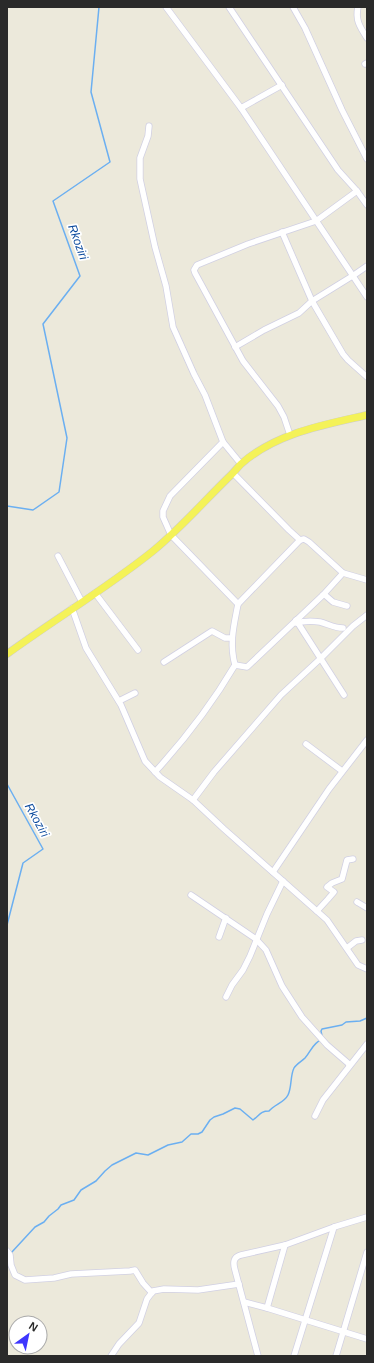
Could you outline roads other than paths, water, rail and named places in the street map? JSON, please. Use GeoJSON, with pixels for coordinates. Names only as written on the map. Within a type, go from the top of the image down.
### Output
{"type":"FeatureCollection","features":[{"type":"Feature","properties":{"kind":"main road"},"geometry":{"type":"LineString","coordinates":[[7,654],[96,593],[154,550],[171,535],[241,464],[252,456],[290,435],[310,428],[367,415]]}},
{"type":"Feature","properties":{"kind":"street"},"geometry":{"type":"LineString","coordinates":[[166,7],[241,108],[367,297]]}},
{"type":"Feature","properties":{"kind":"street"},"geometry":{"type":"LineString","coordinates":[[229,7],[338,170],[357,191],[367,205]]}},
{"type":"Feature","properties":{"kind":"street"},"geometry":{"type":"LineString","coordinates":[[293,7],[305,28],[342,110],[367,159]]}},
{"type":"Feature","properties":{"kind":"street"},"geometry":{"type":"LineString","coordinates":[[358,7],[356,18],[367,38]]}},
{"type":"Feature","properties":{"kind":"street"},"geometry":{"type":"LineString","coordinates":[[241,108],[282,85]]}},
{"type":"Feature","properties":{"kind":"street"},"geometry":{"type":"LineString","coordinates":[[149,126],[148,136],[140,158],[140,179],[153,240],[166,286],[170,317],[173,327],[205,395],[223,442],[241,464]]}},
{"type":"Feature","properties":{"kind":"street"},"geometry":{"type":"LineString","coordinates":[[290,435],[284,417],[278,406],[252,374],[235,347],[194,270],[197,265],[282,232],[316,221],[357,191]]}},
{"type":"Feature","properties":{"kind":"street"},"geometry":{"type":"LineString","coordinates":[[282,232],[312,301],[343,354],[367,377]]}},
{"type":"Feature","properties":{"kind":"street"},"geometry":{"type":"LineString","coordinates":[[235,347],[264,330],[299,313],[312,301],[354,276],[367,266]]}},
{"type":"Feature","properties":{"kind":"street"},"geometry":{"type":"LineString","coordinates":[[223,442],[170,496],[163,511],[163,517],[171,535],[238,604]]}},
{"type":"Feature","properties":{"kind":"street"},"geometry":{"type":"LineString","coordinates":[[233,473],[300,540],[304,539],[309,542],[343,573],[367,580]]}},
{"type":"Feature","properties":{"kind":"street"},"geometry":{"type":"LineString","coordinates":[[155,772],[191,731],[217,695],[235,664],[232,653],[232,638],[238,604],[300,540]]}},
{"type":"Feature","properties":{"kind":"street"},"geometry":{"type":"LineString","coordinates":[[58,556],[82,602]]}},
{"type":"Feature","properties":{"kind":"street"},"geometry":{"type":"LineString","coordinates":[[235,664],[247,667],[323,595],[343,573]]}},
{"type":"Feature","properties":{"kind":"street"},"geometry":{"type":"LineString","coordinates":[[96,593],[138,650]]}},
{"type":"Feature","properties":{"kind":"street"},"geometry":{"type":"LineString","coordinates":[[323,595],[325,594],[333,602],[347,606]]}},
{"type":"Feature","properties":{"kind":"street"},"geometry":{"type":"LineString","coordinates":[[72,608],[86,648],[119,701],[145,761],[160,777],[193,800],[327,920],[358,966],[367,969]]}},
{"type":"Feature","properties":{"kind":"street"},"geometry":{"type":"LineString","coordinates":[[193,800],[214,772],[281,695],[353,626],[367,615]]}},
{"type":"Feature","properties":{"kind":"street"},"geometry":{"type":"LineString","coordinates":[[296,621],[316,622],[336,628],[342,628]]}},
{"type":"Feature","properties":{"kind":"street"},"geometry":{"type":"LineString","coordinates":[[296,621],[344,695]]}},
{"type":"Feature","properties":{"kind":"street"},"geometry":{"type":"LineString","coordinates":[[164,662],[212,631],[225,638],[232,638]]}},
{"type":"Feature","properties":{"kind":"street"},"geometry":{"type":"LineString","coordinates":[[119,701],[136,693]]}},
{"type":"Feature","properties":{"kind":"street"},"geometry":{"type":"LineString","coordinates":[[273,872],[342,771],[367,740]]}},
{"type":"Feature","properties":{"kind":"street"},"geometry":{"type":"LineString","coordinates":[[306,744],[342,771]]}},
{"type":"Feature","properties":{"kind":"street"},"geometry":{"type":"LineString","coordinates":[[317,911],[334,892],[327,886],[342,879],[347,860],[353,858]]}},
{"type":"Feature","properties":{"kind":"street"},"geometry":{"type":"LineString","coordinates":[[226,997],[232,985],[243,970],[283,881]]}},
{"type":"Feature","properties":{"kind":"street"},"geometry":{"type":"LineString","coordinates":[[191,895],[256,939],[266,950],[282,986],[302,1017],[349,1066]]}},
{"type":"Feature","properties":{"kind":"street"},"geometry":{"type":"LineString","coordinates":[[357,902],[367,908]]}},
{"type":"Feature","properties":{"kind":"street"},"geometry":{"type":"LineString","coordinates":[[219,937],[226,918]]}},
{"type":"Feature","properties":{"kind":"street"},"geometry":{"type":"LineString","coordinates":[[347,948],[356,941],[362,940]]}},
{"type":"Feature","properties":{"kind":"street"},"geometry":{"type":"LineString","coordinates":[[315,1116],[323,1100],[367,1044]]}},
{"type":"Feature","properties":{"kind":"street"},"geometry":{"type":"LineString","coordinates":[[258,1356],[233,1262],[235,1258],[241,1255],[285,1245],[334,1227],[367,1217]]}},
{"type":"Feature","properties":{"kind":"street"},"geometry":{"type":"LineString","coordinates":[[294,1356],[334,1227]]}},
{"type":"Feature","properties":{"kind":"street"},"geometry":{"type":"LineString","coordinates":[[267,1308],[285,1245]]}},
{"type":"Feature","properties":{"kind":"street"},"geometry":{"type":"LineString","coordinates":[[7,1251],[10,1254],[11,1265],[15,1275],[26,1280],[54,1278],[71,1274],[95,1274],[135,1270],[143,1283],[152,1293]]}},
{"type":"Feature","properties":{"kind":"street"},"geometry":{"type":"LineString","coordinates":[[336,1356],[367,1252]]}},
{"type":"Feature","properties":{"kind":"street"},"geometry":{"type":"LineString","coordinates":[[111,1356],[121,1341],[140,1323],[148,1299],[156,1290],[198,1290],[239,1284]]}},
{"type":"Feature","properties":{"kind":"street"},"geometry":{"type":"LineString","coordinates":[[244,1302],[367,1339]]}},
{"type":"Feature","properties":{"kind":"waterway","name":"Rkoziri"},"geometry":{"type":"LineString","coordinates":[[7,506],[33,510],[59,492],[67,438],[43,324],[80,276],[53,201],[110,162],[91,92],[99,7]]}},
{"type":"Feature","properties":{"kind":"waterway","name":"Rkoziri"},"geometry":{"type":"LineString","coordinates":[[7,784],[43,849],[23,863],[7,925]]}},
{"type":"Feature","properties":{"kind":"waterway"},"geometry":{"type":"LineString","coordinates":[[322,1036],[322,1029],[342,1025],[346,1022],[360,1021],[367,1018]]}},
{"type":"Feature","properties":{"kind":"waterway"},"geometry":{"type":"LineString","coordinates":[[11,1253],[35,1227],[44,1222],[61,1205],[74,1200],[81,1190],[96,1181],[112,1165],[136,1153],[148,1155],[168,1145],[182,1142],[191,1134],[198,1134],[202,1132],[210,1120],[214,1117],[235,1108],[240,1109],[253,1120],[262,1113],[269,1111],[286,1098],[289,1092],[294,1068],[305,1058],[316,1043],[321,1040]]}}]}
